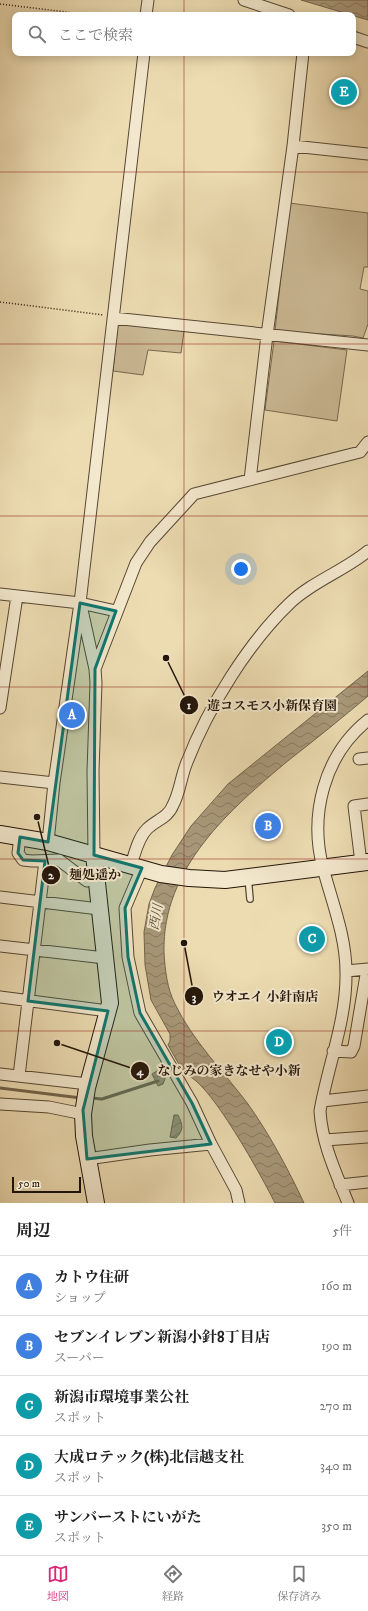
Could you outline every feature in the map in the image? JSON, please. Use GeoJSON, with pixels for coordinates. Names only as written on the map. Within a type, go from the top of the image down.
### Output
{"type":"FeatureCollection","features":[{"type":"Feature","properties":{"kind":"street"},"geometry":{"type":"LineString","coordinates":[[146,12],[148,0]]}},
{"type":"Feature","properties":{"kind":"street"},"geometry":{"type":"LineString","coordinates":[[244,0],[280,12]]}},
{"type":"Feature","properties":{"kind":"street"},"geometry":{"type":"LineString","coordinates":[[356,38],[368,42]]}},
{"type":"Feature","properties":{"kind":"street"},"geometry":{"type":"LineString","coordinates":[[48,842],[54,783],[80,603],[144,56]]}},
{"type":"Feature","properties":{"kind":"street"},"geometry":{"type":"LineString","coordinates":[[250,480],[267,335],[293,146],[303,56]]}},
{"type":"Feature","properties":{"kind":"street"},"geometry":{"type":"LineString","coordinates":[[293,146],[368,154]]}},
{"type":"Feature","properties":{"kind":"street"},"geometry":{"type":"LineString","coordinates":[[113,318],[368,345]]}},
{"type":"Feature","properties":{"kind":"street"},"geometry":{"type":"LineString","coordinates":[[95,669],[116,611],[136,563],[150,542],[194,494],[366,450]]}},
{"type":"Feature","properties":{"kind":"street"},"geometry":{"type":"LineString","coordinates":[[239,1203],[236,1190],[211,1144],[192,1103],[140,1013],[128,957],[125,908],[136,867],[139,840],[147,829],[166,816],[174,806],[187,762],[224,687],[255,644],[290,602],[316,583],[356,561],[368,551]]}},
{"type":"Feature","properties":{"kind":"street"},"geometry":{"type":"LineString","coordinates":[[0,594],[80,603],[116,611]]}},
{"type":"Feature","properties":{"kind":"street"},"geometry":{"type":"LineString","coordinates":[[0,708],[17,596]]}},
{"type":"Feature","properties":{"kind":"street"},"geometry":{"type":"LineString","coordinates":[[80,603],[95,669],[93,770],[94,855],[110,1003],[87,1086],[83,1112],[87,1159],[96,1203]]}},
{"type":"Feature","properties":{"kind":"street"},"geometry":{"type":"LineString","coordinates":[[348,1203],[340,1185],[321,1128],[320,1111],[343,1011],[346,971],[340,924],[322,867],[318,820],[327,775],[335,758],[345,743],[368,720]]}},
{"type":"Feature","properties":{"kind":"street"},"geometry":{"type":"LineString","coordinates":[[0,777],[54,783]]}},
{"type":"Feature","properties":{"kind":"street"},"geometry":{"type":"LineString","coordinates":[[0,834],[48,842],[161,874],[189,878],[224,880],[365,862],[354,806],[368,804]]}},
{"type":"Feature","properties":{"kind":"street"},"geometry":{"type":"LineString","coordinates":[[20,837],[18,853],[23,860],[59,860],[87,881]]}},
{"type":"Feature","properties":{"kind":"street"},"geometry":{"type":"LineString","coordinates":[[20,1076],[45,861]]}},
{"type":"Feature","properties":{"kind":"street"},"geometry":{"type":"LineString","coordinates":[[0,897],[100,909]]}},
{"type":"Feature","properties":{"kind":"street"},"geometry":{"type":"LineString","coordinates":[[0,946],[105,958]]}},
{"type":"Feature","properties":{"kind":"street"},"geometry":{"type":"LineString","coordinates":[[334,1051],[351,1052],[354,1046],[367,969],[346,971]]}},
{"type":"Feature","properties":{"kind":"street"},"geometry":{"type":"LineString","coordinates":[[0,997],[108,1011]]}},
{"type":"Feature","properties":{"kind":"street"},"geometry":{"type":"LineString","coordinates":[[0,1074],[87,1086]]}},
{"type":"Feature","properties":{"kind":"street"},"geometry":{"type":"LineString","coordinates":[[322,1101],[368,1096]]}},
{"type":"Feature","properties":{"kind":"street"},"geometry":{"type":"LineString","coordinates":[[0,1104],[49,1107],[83,1112]]}},
{"type":"Feature","properties":{"kind":"street"},"geometry":{"type":"LineString","coordinates":[[325,1140],[367,1137]]}},
{"type":"Feature","properties":{"kind":"street"},"geometry":{"type":"LineString","coordinates":[[87,1159],[150,1150],[211,1144]]}},
{"type":"Feature","properties":{"kind":"street"},"geometry":{"type":"LineString","coordinates":[[340,1185],[368,1182]]}},
{"type":"Feature","properties":{"kind":"lane"},"geometry":{"type":"LineString","coordinates":[[248,877],[250,899]]}},
{"type":"Feature","properties":{"kind":"path"},"geometry":{"type":"LineString","coordinates":[[0,4],[66,12]]}},
{"type":"Feature","properties":{"kind":"path"},"geometry":{"type":"LineString","coordinates":[[0,302],[100,314],[113,318]]}},
{"type":"Feature","properties":{"kind":"highlighted area"},"geometry":{"type":"Polygon","coordinates":[[[80,603],[116,611],[95,669],[94,855],[142,868],[125,908],[128,957],[140,1013],[192,1103],[211,1144],[87,1159],[83,1110],[108,1011],[28,1001],[45,861],[23,860],[18,853],[20,837],[48,842],[80,603]]]}},
{"type":"Feature","properties":{"kind":"shaded area"},"geometry":{"type":"Polygon","coordinates":[[[289,203],[368,213],[368,267],[364,267],[360,289],[368,291],[368,324],[363,338],[353,336],[275,331],[289,203]]]}},
{"type":"Feature","properties":{"kind":"shaded area"},"geometry":{"type":"Polygon","coordinates":[[[118,322],[184,331],[181,353],[148,350],[143,375],[113,371],[118,322]]]}},
{"type":"Feature","properties":{"kind":"shaded area"},"geometry":{"type":"Polygon","coordinates":[[[274,341],[347,350],[337,421],[265,410],[274,341]]]}},
{"type":"Feature","properties":{"kind":"water"},"geometry":{"type":"Polygon","coordinates":[[[301,0],[368,0],[368,20],[356,16],[356,12],[341,12],[301,0]]]}},
{"type":"Feature","properties":{"kind":"water","name":"西川"},"geometry":{"type":"Polygon","coordinates":[[[368,671],[368,696],[289,760],[244,799],[223,820],[204,843],[187,867],[174,893],[166,922],[164,952],[165,965],[168,985],[172,998],[190,1031],[248,1104],[264,1128],[304,1203],[275,1203],[248,1153],[221,1111],[195,1080],[185,1075],[168,1045],[170,1041],[170,1034],[151,1000],[145,965],[144,932],[149,904],[155,888],[172,855],[191,826],[228,784],[368,671]]]}},
{"type":"Feature","properties":{"kind":"water"},"geometry":{"type":"Polygon","coordinates":[[[157,1071],[164,1071],[166,1076],[163,1084],[158,1086],[152,1074],[157,1071]]]}},
{"type":"Feature","properties":{"kind":"water"},"geometry":{"type":"Polygon","coordinates":[[[174,1115],[178,1115],[182,1125],[176,1138],[170,1137],[174,1115]]]}},
{"type":"Feature","properties":{"kind":"waterway"},"geometry":{"type":"LineString","coordinates":[[91,1098],[102,1099],[158,1081]]}},
{"type":"Feature","properties":{"kind":"waterway"},"geometry":{"type":"LineString","coordinates":[[0,1088],[81,1098]]}},
{"type":"Feature","properties":{"kind":"place","name":"サンバーストにいがた"},"geometry":{"type":"Point","coordinates":[344,92]}},
{"type":"Feature","properties":{"kind":"place","name":"遊コスモス小新保育園"},"geometry":{"type":"Point","coordinates":[166,658]}},
{"type":"Feature","properties":{"kind":"place","name":"カトウ住研"},"geometry":{"type":"Point","coordinates":[72,715]}},
{"type":"Feature","properties":{"kind":"place","name":"麺処遥か"},"geometry":{"type":"Point","coordinates":[37,817]}},
{"type":"Feature","properties":{"kind":"place","name":"セブンイレブン新潟小針8丁目店"},"geometry":{"type":"Point","coordinates":[268,826]}},
{"type":"Feature","properties":{"kind":"place","name":"新潟市環境事業公社"},"geometry":{"type":"Point","coordinates":[312,939]}},
{"type":"Feature","properties":{"kind":"place","name":"ウオエイ 小針南店"},"geometry":{"type":"Point","coordinates":[184,943]}},
{"type":"Feature","properties":{"kind":"place","name":"大成ロテック(株)北信越支社"},"geometry":{"type":"Point","coordinates":[279,1042]}},
{"type":"Feature","properties":{"kind":"place","name":"なじみの家きなせや小新"},"geometry":{"type":"Point","coordinates":[57,1043]}}]}
